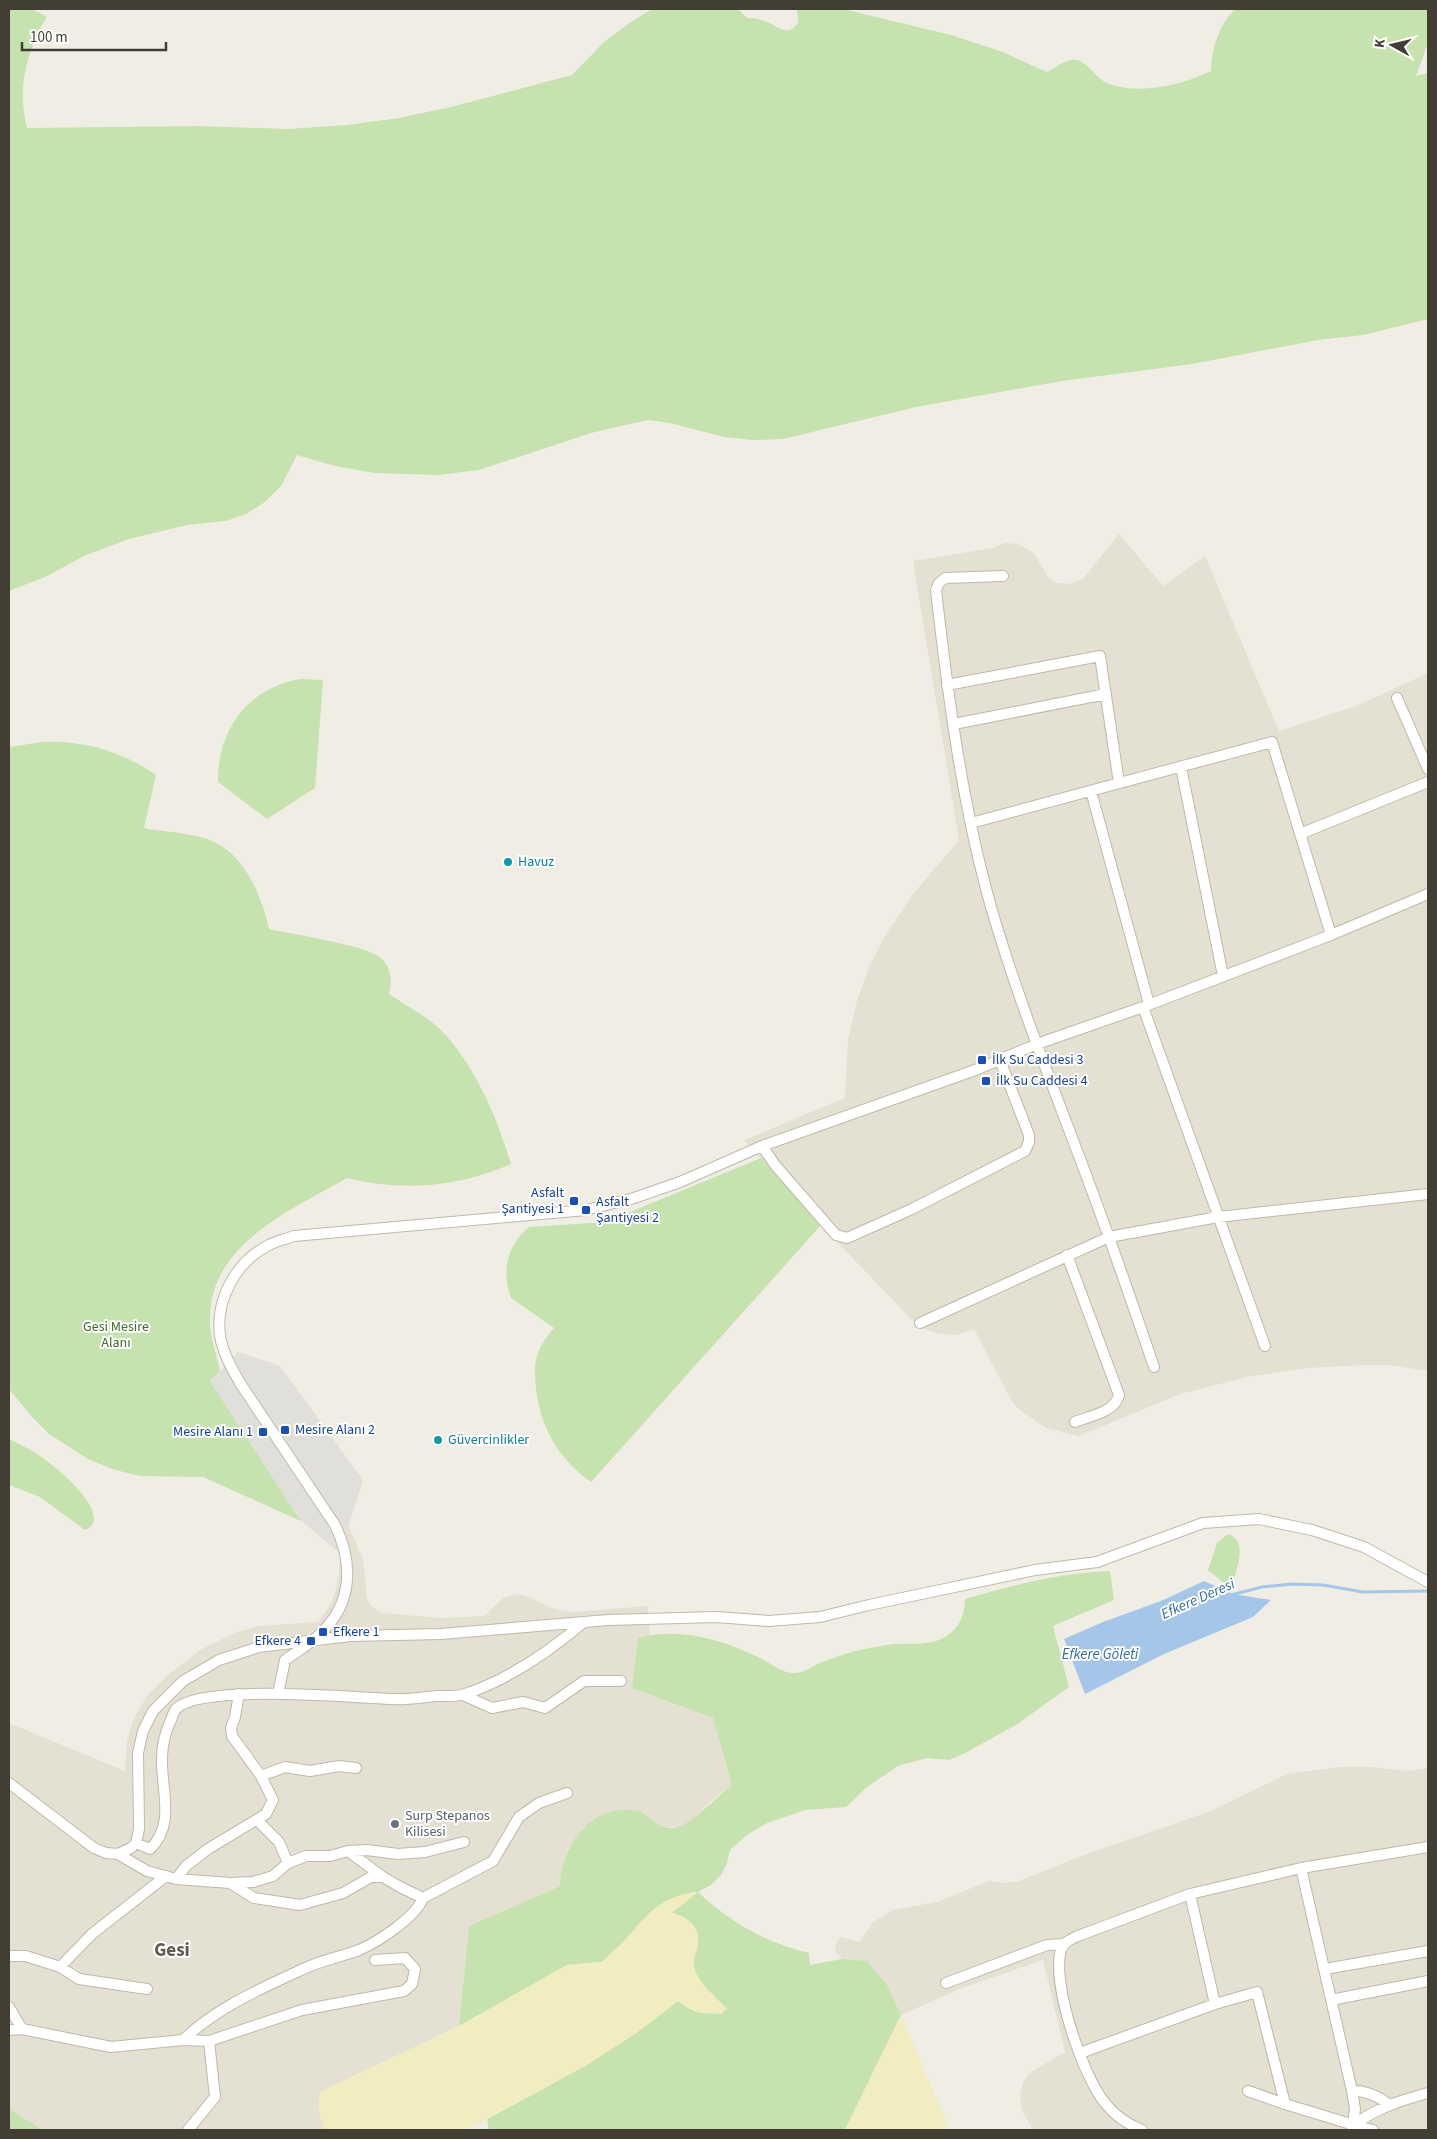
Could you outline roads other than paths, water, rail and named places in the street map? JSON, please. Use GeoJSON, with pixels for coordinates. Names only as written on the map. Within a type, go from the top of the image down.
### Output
{"type":"FeatureCollection","features":[{"type":"Feature","properties":{"kind":"street"},"geometry":{"type":"LineString","coordinates":[[1003,576],[945,578],[937,586],[947,685],[970,823],[992,907],[1037,1044],[1109,1237],[1154,1367]]}},
{"type":"Feature","properties":{"kind":"street"},"geometry":{"type":"LineString","coordinates":[[947,685],[1100,656],[1119,784]]}},
{"type":"Feature","properties":{"kind":"street"},"geometry":{"type":"LineString","coordinates":[[954,724],[1106,694]]}},
{"type":"Feature","properties":{"kind":"street"},"geometry":{"type":"LineString","coordinates":[[1397,698],[1428,769]]}},
{"type":"Feature","properties":{"kind":"street"},"geometry":{"type":"LineString","coordinates":[[970,823],[1272,742],[1331,935]]}},
{"type":"Feature","properties":{"kind":"street"},"geometry":{"type":"LineString","coordinates":[[1181,767],[1223,976]]}},
{"type":"Feature","properties":{"kind":"street"},"geometry":{"type":"LineString","coordinates":[[1300,834],[1428,782]]}},
{"type":"Feature","properties":{"kind":"street"},"geometry":{"type":"LineString","coordinates":[[1091,791],[1146,1006],[1218,1218],[1266,1346]]}},
{"type":"Feature","properties":{"kind":"street"},"geometry":{"type":"LineString","coordinates":[[278,1694],[285,1660],[323,1632],[338,1612],[347,1589],[348,1567],[344,1545],[335,1525],[228,1362],[221,1339],[220,1311],[234,1275],[247,1261],[269,1245],[294,1236],[586,1210],[634,1198],[680,1182],[762,1146],[1000,1060],[1037,1044],[1146,1006],[1331,935],[1428,894]]}},
{"type":"Feature","properties":{"kind":"street"},"geometry":{"type":"LineString","coordinates":[[762,1146],[774,1165],[836,1235],[847,1238],[912,1209],[1025,1151],[1029,1135],[1000,1060]]}},
{"type":"Feature","properties":{"kind":"street"},"geometry":{"type":"LineString","coordinates":[[920,1323],[1109,1237],[1218,1218],[1428,1194]]}},
{"type":"Feature","properties":{"kind":"street"},"geometry":{"type":"LineString","coordinates":[[1067,1255],[1119,1395],[1118,1400],[1112,1407],[1075,1422]]}},
{"type":"Feature","properties":{"kind":"street"},"geometry":{"type":"LineString","coordinates":[[118,1854],[131,1848],[136,1843],[139,1829],[138,1752],[143,1731],[153,1711],[182,1681],[219,1660],[259,1647],[350,1636],[441,1634],[584,1622],[716,1617],[769,1621],[820,1617],[1035,1570],[1097,1562],[1203,1523],[1259,1520],[1312,1530],[1364,1547],[1428,1582]]}},
{"type":"Feature","properties":{"kind":"street"},"geometry":{"type":"LineString","coordinates":[[136,1843],[150,1849],[163,1832],[166,1805],[162,1759],[167,1730],[176,1709],[188,1701],[239,1694],[396,1700],[463,1695],[514,1671],[561,1642],[584,1622]]}},
{"type":"Feature","properties":{"kind":"street"},"geometry":{"type":"LineString","coordinates":[[463,1695],[492,1708],[523,1702],[545,1708],[584,1680],[620,1681]]}},
{"type":"Feature","properties":{"kind":"street"},"geometry":{"type":"LineString","coordinates":[[60,1967],[92,1934],[171,1878],[208,1849],[266,1814],[273,1800],[261,1776],[232,1736],[231,1728],[239,1694]]}},
{"type":"Feature","properties":{"kind":"street"},"geometry":{"type":"LineString","coordinates":[[261,1776],[285,1767],[310,1771],[339,1766],[356,1768]]}},
{"type":"Feature","properties":{"kind":"street"},"geometry":{"type":"LineString","coordinates":[[9,1783],[94,1848],[106,1853],[118,1854],[147,1871],[171,1878],[230,1883],[254,1882],[273,1876],[288,1863],[306,1856],[330,1856],[367,1850],[398,1854],[425,1852],[464,1842]]}},
{"type":"Feature","properties":{"kind":"street"},"geometry":{"type":"LineString","coordinates":[[183,2040],[201,2022],[248,1995],[303,1968],[361,1949],[404,1922],[420,1906],[423,1898],[493,1861],[518,1817],[539,1803],[567,1794]]}},
{"type":"Feature","properties":{"kind":"street"},"geometry":{"type":"LineString","coordinates":[[257,1820],[279,1842],[288,1863]]}},
{"type":"Feature","properties":{"kind":"street"},"geometry":{"type":"LineString","coordinates":[[946,1983],[1047,1945],[1064,1944],[1078,1936],[1190,1894],[1301,1868],[1428,1847]]}},
{"type":"Feature","properties":{"kind":"street"},"geometry":{"type":"LineString","coordinates":[[348,1852],[383,1877],[423,1898]]}},
{"type":"Feature","properties":{"kind":"street"},"geometry":{"type":"LineString","coordinates":[[1301,1868],[1352,2091],[1353,2127]]}},
{"type":"Feature","properties":{"kind":"street"},"geometry":{"type":"LineString","coordinates":[[230,1883],[254,1898],[300,1905],[343,1892],[370,1877],[383,1877]]}},
{"type":"Feature","properties":{"kind":"street"},"geometry":{"type":"LineString","coordinates":[[1190,1894],[1215,2004]]}},
{"type":"Feature","properties":{"kind":"street"},"geometry":{"type":"LineString","coordinates":[[1064,1944],[1060,1960],[1062,1995],[1067,2019],[1095,2089],[1120,2119],[1142,2130]]}},
{"type":"Feature","properties":{"kind":"street"},"geometry":{"type":"LineString","coordinates":[[1325,1969],[1428,1951]]}},
{"type":"Feature","properties":{"kind":"street"},"geometry":{"type":"LineString","coordinates":[[9,1956],[26,1956],[60,1967],[79,1979],[147,1989]]}},
{"type":"Feature","properties":{"kind":"street"},"geometry":{"type":"LineString","coordinates":[[9,2030],[22,2028],[111,2047],[183,2040],[209,2041],[302,2010],[404,1991],[412,1984],[415,1969],[405,1958],[375,1960]]}},
{"type":"Feature","properties":{"kind":"street"},"geometry":{"type":"LineString","coordinates":[[1331,2000],[1428,1981]]}},
{"type":"Feature","properties":{"kind":"street"},"geometry":{"type":"LineString","coordinates":[[1080,2053],[1215,2004],[1257,1992],[1285,2104]]}},
{"type":"Feature","properties":{"kind":"street"},"geometry":{"type":"LineString","coordinates":[[9,2007],[22,2028]]}},
{"type":"Feature","properties":{"kind":"street"},"geometry":{"type":"LineString","coordinates":[[188,2130],[215,2097],[209,2041]]}},
{"type":"Feature","properties":{"kind":"street"},"geometry":{"type":"LineString","coordinates":[[1352,2091],[1358,2090],[1385,2100],[1389,2105]]}},
{"type":"Feature","properties":{"kind":"street"},"geometry":{"type":"LineString","coordinates":[[1248,2091],[1353,2127],[1373,2130]]}},
{"type":"Feature","properties":{"kind":"street"},"geometry":{"type":"LineString","coordinates":[[1353,2127],[1366,2116],[1389,2105],[1428,2093]]}},
{"type":"Feature","properties":{"kind":"water","name":"Efkere Göleti"},"geometry":{"type":"Polygon","coordinates":[[[1204,1581],[1233,1594],[1271,1600],[1253,1617],[1164,1654],[1085,1694],[1064,1639],[1103,1622],[1161,1601],[1204,1581]]]}},
{"type":"Feature","properties":{"kind":"waterway","name":"Efkere Deresi"},"geometry":{"type":"LineString","coordinates":[[1231,1595],[1262,1587],[1292,1584],[1323,1585],[1363,1592],[1428,1591]]}},
{"type":"Feature","properties":{"kind":"place","name":"Havuz"},"geometry":{"type":"Point","coordinates":[508,862]}},
{"type":"Feature","properties":{"kind":"place","name":"İlk Su Caddesi 3"},"geometry":{"type":"Point","coordinates":[982,1060]}},
{"type":"Feature","properties":{"kind":"place","name":"İlk Su Caddesi 4"},"geometry":{"type":"Point","coordinates":[986,1081]}},
{"type":"Feature","properties":{"kind":"place","name":"Asfalt Şantiyesi 1"},"geometry":{"type":"Point","coordinates":[574,1201]}},
{"type":"Feature","properties":{"kind":"place","name":"Asfalt Şantiyesi 2"},"geometry":{"type":"Point","coordinates":[586,1210]}},
{"type":"Feature","properties":{"kind":"place","name":"Mesire Alanı 2"},"geometry":{"type":"Point","coordinates":[285,1430]}},
{"type":"Feature","properties":{"kind":"place","name":"Mesire Alanı 1"},"geometry":{"type":"Point","coordinates":[263,1432]}},
{"type":"Feature","properties":{"kind":"place","name":"Güvercinlikler"},"geometry":{"type":"Point","coordinates":[438,1440]}},
{"type":"Feature","properties":{"kind":"place","name":"Efkere 1"},"geometry":{"type":"Point","coordinates":[323,1632]}},
{"type":"Feature","properties":{"kind":"place","name":"Efkere 4"},"geometry":{"type":"Point","coordinates":[311,1641]}},
{"type":"Feature","properties":{"kind":"place","name":"Surp Stepanos Kilisesi"},"geometry":{"type":"Point","coordinates":[395,1824]}},
{"type":"Feature","properties":{"kind":"district","name":"Gesi"},"geometry":{"type":"Point","coordinates":[172,1950]}},
{"type":"Feature","properties":{"kind":"park label","name":"Gesi Mesire Alanı"},"geometry":{"type":"Point","coordinates":[116,1335]}}]}
